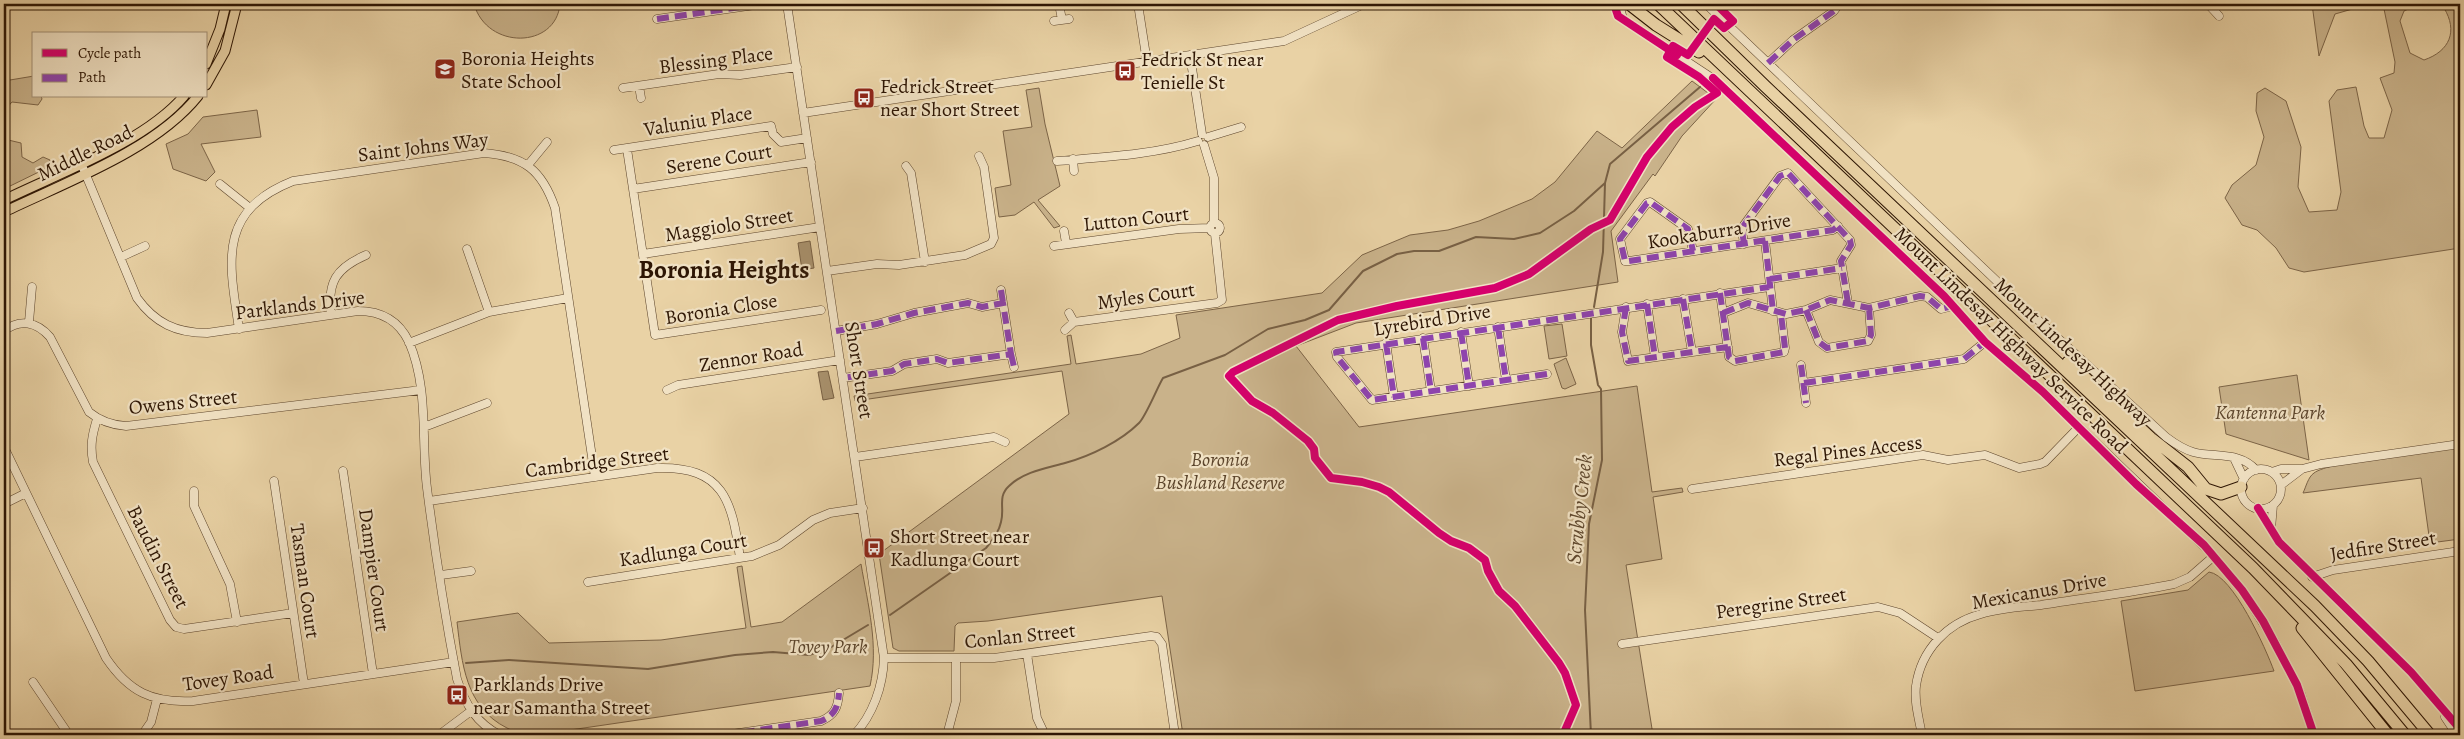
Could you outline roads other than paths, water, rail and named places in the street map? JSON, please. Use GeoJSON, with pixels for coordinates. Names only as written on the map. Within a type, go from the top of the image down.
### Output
{"type":"FeatureCollection","features":[{"type":"Feature","properties":{"kind":"highway"},"geometry":{"type":"LineString","coordinates":[[1629,4],[1648,19],[1698,51],[1709,54]]}},
{"type":"Feature","properties":{"kind":"highway","name":"Mount Lindesay Highway"},"geometry":{"type":"LineString","coordinates":[[1658,4],[2217,535],[2329,646],[2405,735]]}},
{"type":"Feature","properties":{"kind":"highway","name":"Mount Lindesay Highway"},"geometry":{"type":"LineString","coordinates":[[1681,4],[2315,606],[2368,661],[2430,735]]}},
{"type":"Feature","properties":{"kind":"highway"},"geometry":{"type":"LineString","coordinates":[[2038,343],[2052,348],[2151,438],[2188,467],[2206,489],[2221,494],[2243,483]]}},
{"type":"Feature","properties":{"kind":"highway"},"geometry":{"type":"LineString","coordinates":[[2217,535],[2227,551],[2313,640],[2388,735]]}},
{"type":"Feature","properties":{"kind":"main road"},"geometry":{"type":"LineString","coordinates":[[208,59],[220,29],[226,4]]}},
{"type":"Feature","properties":{"kind":"main road"},"geometry":{"type":"LineString","coordinates":[[208,81],[230,37],[237,4]]}},
{"type":"Feature","properties":{"kind":"main road","name":"Middle Road"},"geometry":{"type":"LineString","coordinates":[[4,200],[148,128],[174,108],[182,98]]}},
{"type":"Feature","properties":{"kind":"main road","name":"Middle Road"},"geometry":{"type":"LineString","coordinates":[[4,212],[147,142],[176,119],[196,98]]}},
{"type":"Feature","properties":{"kind":"street"},"geometry":{"type":"LineString","coordinates":[[657,19],[762,4]]}},
{"type":"Feature","properties":{"kind":"street","name":"Short Street"},"geometry":{"type":"LineString","coordinates":[[787,4],[884,658],[884,672],[875,701],[854,735]]}},
{"type":"Feature","properties":{"kind":"street"},"geometry":{"type":"LineString","coordinates":[[1059,4],[1062,20]]}},
{"type":"Feature","properties":{"kind":"street"},"geometry":{"type":"LineString","coordinates":[[1138,4],[1146,62]]}},
{"type":"Feature","properties":{"kind":"street"},"geometry":{"type":"LineString","coordinates":[[804,113],[1190,56],[1294,38],[1364,4]]}},
{"type":"Feature","properties":{"kind":"street","name":"Mount Lindesay Highway Service Road"},"geometry":{"type":"LineString","coordinates":[[1614,4],[1616,14],[1720,85],[1954,306],[1985,342],[2036,385],[2214,556],[2242,590],[2275,642],[2301,694],[2313,734]]}},
{"type":"Feature","properties":{"kind":"street"},"geometry":{"type":"LineString","coordinates":[[1620,4],[1623,19]]}},
{"type":"Feature","properties":{"kind":"street","name":"Mount Lindesay Highway Service Road"},"geometry":{"type":"LineString","coordinates":[[1706,4],[2011,294],[2166,437],[2193,452],[2220,454],[2242,459],[2256,470]]}},
{"type":"Feature","properties":{"kind":"street"},"geometry":{"type":"LineString","coordinates":[[1768,63],[1793,40],[1834,11],[1839,4]]}},
{"type":"Feature","properties":{"kind":"street"},"geometry":{"type":"LineString","coordinates":[[2208,4],[2219,16]]}},
{"type":"Feature","properties":{"kind":"street"},"geometry":{"type":"LineString","coordinates":[[1190,56],[1203,139],[1214,178],[1213,228]]}},
{"type":"Feature","properties":{"kind":"street","name":"Blessing Place"},"geometry":{"type":"LineString","coordinates":[[623,88],[718,74],[740,75],[797,67]]}},
{"type":"Feature","properties":{"kind":"street","name":"Blessing Place"},"geometry":{"type":"LineString","coordinates":[[639,86],[641,98]]}},
{"type":"Feature","properties":{"kind":"street","name":"Valuniu Place"},"geometry":{"type":"LineString","coordinates":[[614,150],[772,126],[773,134],[781,142],[807,138]]}},
{"type":"Feature","properties":{"kind":"street"},"geometry":{"type":"LineString","coordinates":[[1057,161],[1144,154],[1169,149],[1241,127]]}},
{"type":"Feature","properties":{"kind":"street"},"geometry":{"type":"LineString","coordinates":[[528,165],[546,142]]}},
{"type":"Feature","properties":{"kind":"street"},"geometry":{"type":"LineString","coordinates":[[627,149],[643,254]]}},
{"type":"Feature","properties":{"kind":"street","name":"Saint Johns Way"},"geometry":{"type":"LineString","coordinates":[[239,329],[230,268],[230,254],[239,226],[250,208],[276,188],[293,181],[484,153],[515,158],[528,165],[541,178],[550,191],[555,208],[595,477]]}},
{"type":"Feature","properties":{"kind":"street"},"geometry":{"type":"LineString","coordinates":[[827,272],[877,264],[899,265],[965,256],[990,244],[994,238],[984,167],[978,156]]}},
{"type":"Feature","properties":{"kind":"street"},"geometry":{"type":"LineString","coordinates":[[1073,160],[1074,171]]}},
{"type":"Feature","properties":{"kind":"street","name":"Serene Court"},"geometry":{"type":"LineString","coordinates":[[633,189],[811,162]]}},
{"type":"Feature","properties":{"kind":"street","name":"Parklands Drive"},"geometry":{"type":"LineString","coordinates":[[81,163],[137,298],[147,312],[159,322],[189,333],[207,333],[358,311],[381,314],[401,329],[409,343],[421,390],[429,501],[454,662],[462,696],[471,711],[486,726],[500,735]]}},
{"type":"Feature","properties":{"kind":"street"},"geometry":{"type":"LineString","coordinates":[[906,166],[911,173],[925,262]]}},
{"type":"Feature","properties":{"kind":"street"},"geometry":{"type":"LineString","coordinates":[[1744,244],[1742,230],[1744,225],[1780,176],[1788,173],[1847,235],[1850,245],[1841,261],[1848,303]]}},
{"type":"Feature","properties":{"kind":"street"},"geometry":{"type":"LineString","coordinates":[[220,184],[250,208]]}},
{"type":"Feature","properties":{"kind":"street","name":"Kookaburra Drive"},"geometry":{"type":"LineString","coordinates":[[1693,251],[1688,229],[1650,202],[1647,203],[1620,239],[1625,261],[1765,241],[1833,230],[1838,226]]}},
{"type":"Feature","properties":{"kind":"street","name":"Maggiolo Street"},"geometry":{"type":"LineString","coordinates":[[643,254],[820,227]]}},
{"type":"Feature","properties":{"kind":"street","name":"Lutton Court"},"geometry":{"type":"LineString","coordinates":[[1054,246],[1179,229],[1213,228]]}},
{"type":"Feature","properties":{"kind":"street","name":"Myles Court"},"geometry":{"type":"LineString","coordinates":[[1065,330],[1074,322],[1217,303],[1222,300],[1213,228]]}},
{"type":"Feature","properties":{"kind":"street","name":"Lutton Court"},"geometry":{"type":"LineString","coordinates":[[1064,231],[1066,243]]}},
{"type":"Feature","properties":{"kind":"street"},"geometry":{"type":"LineString","coordinates":[[1720,293],[1730,357],[1735,361],[1782,354],[1785,348],[1770,283],[1765,241]]}},
{"type":"Feature","properties":{"kind":"street"},"geometry":{"type":"LineString","coordinates":[[120,257],[145,246]]}},
{"type":"Feature","properties":{"kind":"street"},"geometry":{"type":"LineString","coordinates":[[467,249],[489,312]]}},
{"type":"Feature","properties":{"kind":"street","name":"Boronia Close"},"geometry":{"type":"LineString","coordinates":[[643,254],[655,335],[821,310]]}},
{"type":"Feature","properties":{"kind":"street"},"geometry":{"type":"LineString","coordinates":[[331,315],[331,286],[336,276],[343,267],[366,255]]}},
{"type":"Feature","properties":{"kind":"street","name":"Lyrebird Drive"},"geometry":{"type":"LineString","coordinates":[[1547,374],[1431,392],[1369,399],[1336,354],[1340,350],[1720,293],[1842,268]]}},
{"type":"Feature","properties":{"kind":"street"},"geometry":{"type":"LineString","coordinates":[[28,322],[32,287]]}},
{"type":"Feature","properties":{"kind":"street"},"geometry":{"type":"LineString","coordinates":[[1001,290],[1014,367]]}},
{"type":"Feature","properties":{"kind":"street"},"geometry":{"type":"LineString","coordinates":[[1723,313],[1748,303],[1777,312],[1806,310],[1830,300],[1869,308],[1920,296],[1927,297],[1942,309],[1954,306]]}},
{"type":"Feature","properties":{"kind":"street"},"geometry":{"type":"LineString","coordinates":[[409,343],[489,312],[568,298]]}},
{"type":"Feature","properties":{"kind":"street"},"geometry":{"type":"LineString","coordinates":[[1683,299],[1692,352]]}},
{"type":"Feature","properties":{"kind":"street"},"geometry":{"type":"LineString","coordinates":[[836,331],[877,324],[914,313],[961,304],[968,303],[982,307],[1003,303]]}},
{"type":"Feature","properties":{"kind":"street"},"geometry":{"type":"LineString","coordinates":[[1647,304],[1655,357]]}},
{"type":"Feature","properties":{"kind":"street"},"geometry":{"type":"LineString","coordinates":[[1626,307],[1622,332],[1627,358],[1631,361],[1728,347]]}},
{"type":"Feature","properties":{"kind":"street"},"geometry":{"type":"LineString","coordinates":[[1806,310],[1819,342],[1827,348],[1868,340],[1870,336],[1869,308]]}},
{"type":"Feature","properties":{"kind":"street","name":"Myles Court"},"geometry":{"type":"LineString","coordinates":[[1069,312],[1074,322]]}},
{"type":"Feature","properties":{"kind":"street"},"geometry":{"type":"LineString","coordinates":[[4,331],[10,326],[28,322],[44,329],[50,337],[82,403],[97,419]]}},
{"type":"Feature","properties":{"kind":"street"},"geometry":{"type":"LineString","coordinates":[[1498,326],[1506,380]]}},
{"type":"Feature","properties":{"kind":"street"},"geometry":{"type":"LineString","coordinates":[[1461,332],[1469,386]]}},
{"type":"Feature","properties":{"kind":"street"},"geometry":{"type":"LineString","coordinates":[[1423,338],[1431,392]]}},
{"type":"Feature","properties":{"kind":"street"},"geometry":{"type":"LineString","coordinates":[[1804,383],[1964,359],[1985,342]]}},
{"type":"Feature","properties":{"kind":"street"},"geometry":{"type":"LineString","coordinates":[[1386,343],[1394,397]]}},
{"type":"Feature","properties":{"kind":"street"},"geometry":{"type":"LineString","coordinates":[[843,378],[892,371],[904,364],[937,359],[948,363],[1011,354]]}},
{"type":"Feature","properties":{"kind":"street","name":"Zennor Road"},"geometry":{"type":"LineString","coordinates":[[667,390],[678,385],[840,360]]}},
{"type":"Feature","properties":{"kind":"street"},"geometry":{"type":"LineString","coordinates":[[1801,364],[1806,403]]}},
{"type":"Feature","properties":{"kind":"street","name":"Owens Street"},"geometry":{"type":"LineString","coordinates":[[97,419],[126,426],[421,390]]}},
{"type":"Feature","properties":{"kind":"street"},"geometry":{"type":"LineString","coordinates":[[424,427],[487,403]]}},
{"type":"Feature","properties":{"kind":"street","name":"Baudin Street"},"geometry":{"type":"LineString","coordinates":[[97,419],[91,443],[93,462],[170,620],[176,627],[184,630],[293,613]]}},
{"type":"Feature","properties":{"kind":"street","name":"Regal Pines Access"},"geometry":{"type":"LineString","coordinates":[[1692,489],[1923,455],[1948,460],[1985,455],[2012,467],[2026,467],[2045,462],[2079,427]]}},
{"type":"Feature","properties":{"kind":"street"},"geometry":{"type":"LineString","coordinates":[[855,457],[994,437],[1005,442]]}},
{"type":"Feature","properties":{"kind":"street"},"geometry":{"type":"LineString","coordinates":[[2243,483],[2256,470],[2261,469],[2272,472],[2281,469],[2302,469],[2460,444]]}},
{"type":"Feature","properties":{"kind":"street","name":"Tovey Road"},"geometry":{"type":"LineString","coordinates":[[4,447],[106,658],[117,674],[129,686],[157,699],[193,701],[454,662]]}},
{"type":"Feature","properties":{"kind":"street"},"geometry":{"type":"LineString","coordinates":[[2234,458],[2243,483],[2244,499],[2248,504],[2258,508],[2273,505]]}},
{"type":"Feature","properties":{"kind":"street","name":"Cambridge Street"},"geometry":{"type":"LineString","coordinates":[[429,501],[657,468],[674,467],[691,470],[705,477],[718,487],[728,501],[734,518],[740,558]]}},
{"type":"Feature","properties":{"kind":"street"},"geometry":{"type":"LineString","coordinates":[[2281,485],[2302,469]]}},
{"type":"Feature","properties":{"kind":"street","name":"Dampier Court"},"geometry":{"type":"LineString","coordinates":[[343,471],[373,674]]}},
{"type":"Feature","properties":{"kind":"street"},"geometry":{"type":"LineString","coordinates":[[2271,529],[2273,505],[2280,496],[2281,485],[2272,472]]}},
{"type":"Feature","properties":{"kind":"street","name":"Tasman Court"},"geometry":{"type":"LineString","coordinates":[[274,482],[304,684]]}},
{"type":"Feature","properties":{"kind":"street"},"geometry":{"type":"LineString","coordinates":[[194,491],[194,506],[233,593],[236,622]]}},
{"type":"Feature","properties":{"kind":"street"},"geometry":{"type":"LineString","coordinates":[[4,504],[26,493]]}},
{"type":"Feature","properties":{"kind":"street","name":"Kadlunga Court"},"geometry":{"type":"LineString","coordinates":[[588,582],[752,556],[779,545],[813,520],[830,513],[862,508]]}},
{"type":"Feature","properties":{"kind":"street"},"geometry":{"type":"LineString","coordinates":[[2258,508],[2278,542],[2410,672],[2460,729]]}},
{"type":"Feature","properties":{"kind":"street","name":"Jedfire Street"},"geometry":{"type":"LineString","coordinates":[[2312,577],[2333,570],[2460,551]]}},
{"type":"Feature","properties":{"kind":"street","name":"Mexicanus Drive"},"geometry":{"type":"LineString","coordinates":[[1922,735],[1916,706],[1916,687],[1927,653],[1938,638],[1967,619],[1982,614],[2174,584],[2190,577],[2214,556]]}},
{"type":"Feature","properties":{"kind":"street"},"geometry":{"type":"LineString","coordinates":[[441,575],[471,571]]}},
{"type":"Feature","properties":{"kind":"street","name":"Peregrine Street"},"geometry":{"type":"LineString","coordinates":[[1622,644],[1878,607],[1900,613],[1938,638]]}},
{"type":"Feature","properties":{"kind":"street","name":"Conlan Street"},"geometry":{"type":"LineString","coordinates":[[884,658],[994,658],[1151,636],[1157,637],[1162,644],[1175,735]]}},
{"type":"Feature","properties":{"kind":"street"},"geometry":{"type":"LineString","coordinates":[[1027,654],[1037,718],[1045,735]]}},
{"type":"Feature","properties":{"kind":"street"},"geometry":{"type":"LineString","coordinates":[[947,735],[956,701],[956,658]]}},
{"type":"Feature","properties":{"kind":"street"},"geometry":{"type":"LineString","coordinates":[[33,682],[69,735]]}},
{"type":"Feature","properties":{"kind":"street"},"geometry":{"type":"LineString","coordinates":[[725,735],[774,731],[828,718],[838,706],[840,693]]}},
{"type":"Feature","properties":{"kind":"street"},"geometry":{"type":"LineString","coordinates":[[142,735],[151,722],[157,699]]}},
{"type":"Feature","properties":{"kind":"street"},"geometry":{"type":"LineString","coordinates":[[2438,705],[2457,735]]}},
{"type":"Feature","properties":{"kind":"street"},"geometry":{"type":"LineString","coordinates":[[439,735],[471,711]]}},
{"type":"Feature","properties":{"kind":"street"},"geometry":{"type":"LineString","coordinates":[[2302,735],[2313,734]]}},
{"type":"Feature","properties":{"kind":"waterway","name":"Scrubby Creek"},"geometry":{"type":"LineString","coordinates":[[1594,307],[1603,252],[1605,183],[1610,164],[1700,87]]}},
{"type":"Feature","properties":{"kind":"waterway"},"geometry":{"type":"LineString","coordinates":[[890,615],[986,548],[999,529],[1002,517],[1003,494],[1009,486],[1021,477],[1075,460],[1105,447],[1124,436],[1142,419],[1163,378],[1225,355],[1268,329],[1305,320],[1329,310],[1363,271],[1397,254],[1414,251],[1439,251],[1476,237],[1514,239],[1540,233],[1574,211],[1605,183]]}},
{"type":"Feature","properties":{"kind":"waterway","name":"Scrubby Creek"},"geometry":{"type":"LineString","coordinates":[[1591,318],[1591,345],[1598,385],[1601,389],[1602,460],[1589,524],[1585,610],[1591,735]]}},
{"type":"Feature","properties":{"kind":"waterway"},"geometry":{"type":"LineString","coordinates":[[466,663],[509,660],[648,669],[735,655],[773,652],[809,655],[828,649],[868,625]]}},
{"type":"Feature","properties":{"kind":"place","name":"Boronia Heights State School"},"geometry":{"type":"Point","coordinates":[445,69]}},
{"type":"Feature","properties":{"kind":"place","name":"Fedrick St near Tenielle St"},"geometry":{"type":"Point","coordinates":[1125,71]}},
{"type":"Feature","properties":{"kind":"place","name":"Fedrick Street near Short Street"},"geometry":{"type":"Point","coordinates":[864,98]}},
{"type":"Feature","properties":{"kind":"place","name":"Short Street near Kadlunga Court"},"geometry":{"type":"Point","coordinates":[874,548]}},
{"type":"Feature","properties":{"kind":"place","name":"Parklands Drive near Samantha Street"},"geometry":{"type":"Point","coordinates":[457,695]}},
{"type":"Feature","properties":{"kind":"district","name":"Boronia Heights"},"geometry":{"type":"Point","coordinates":[724,270]}},
{"type":"Feature","properties":{"kind":"park label","name":"Kantenna Park"},"geometry":{"type":"Point","coordinates":[2270,412]}},
{"type":"Feature","properties":{"kind":"park label","name":"Boronia Bushland Reserve"},"geometry":{"type":"Point","coordinates":[1220,470]}},
{"type":"Feature","properties":{"kind":"park label","name":"Tovey Park"},"geometry":{"type":"Point","coordinates":[828,646]}}]}
